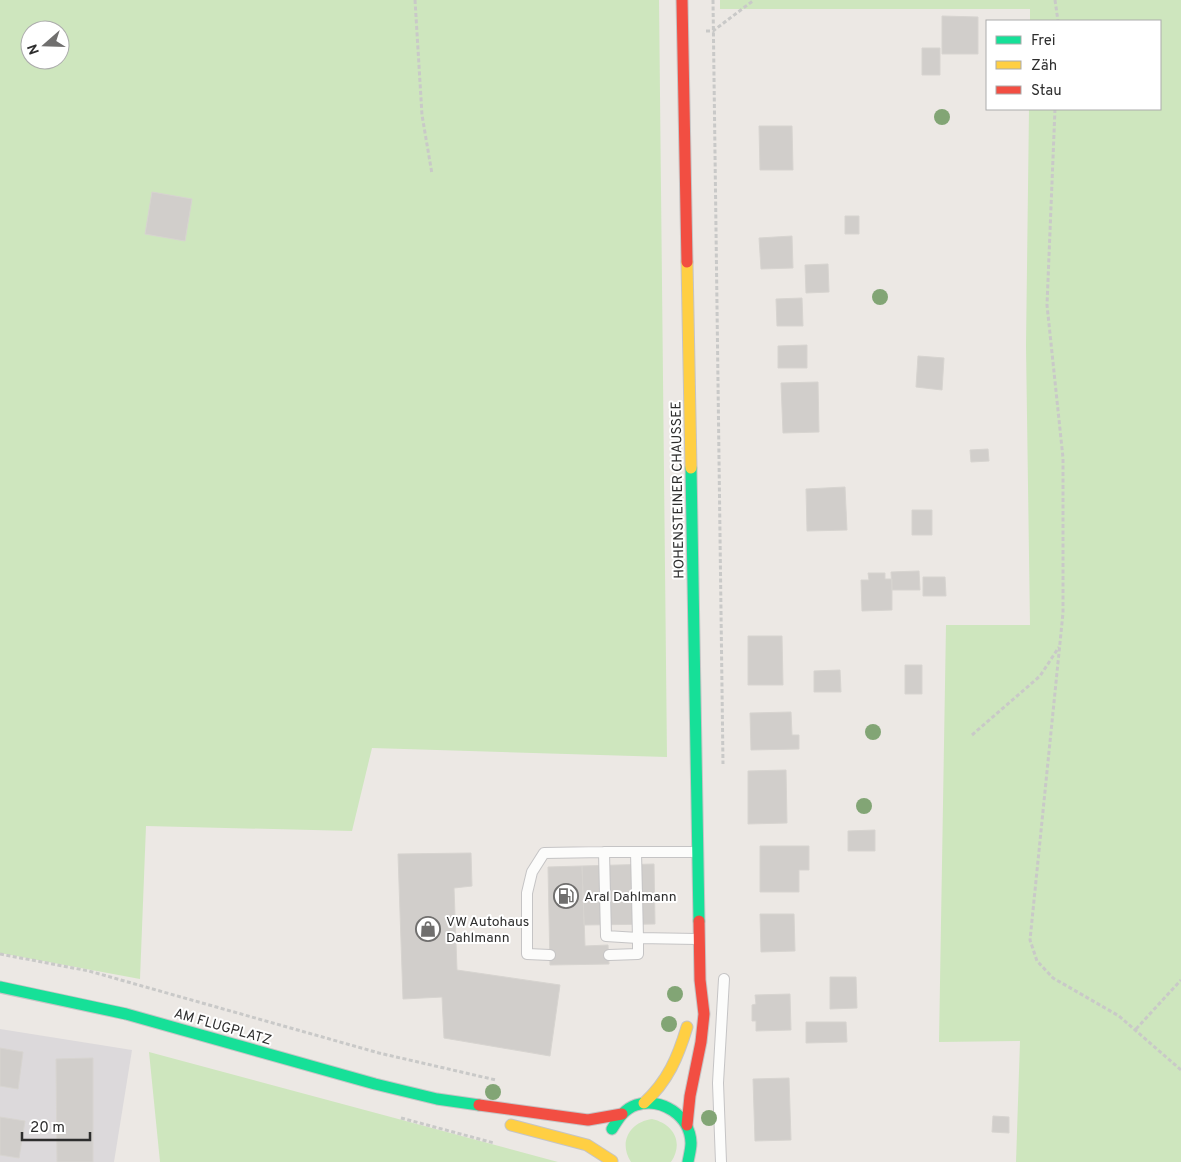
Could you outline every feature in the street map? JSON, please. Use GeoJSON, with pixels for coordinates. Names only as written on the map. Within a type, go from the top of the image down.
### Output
{"type":"FeatureCollection","features":[{"type":"Feature","properties":{"kind":"main road","name":"HOHENSTEINER CHAUSSEE"},"geometry":{"type":"LineString","coordinates":[[682,0],[697,852],[700,980],[704,1012],[699,1050],[689,1088],[687,1125],[692,1144],[688,1162]]}},
{"type":"Feature","properties":{"kind":"main road","name":"HOHENSTEINER CHAUSSEE"},"geometry":{"type":"LineString","coordinates":[[622,1114],[632,1107],[644,1103],[666,1082],[678,1059],[700,980]]}},
{"type":"Feature","properties":{"kind":"main road","name":"AM FLUGPLATZ"},"geometry":{"type":"LineString","coordinates":[[0,987],[126,1014],[375,1084],[437,1099],[588,1120],[622,1114]]}},
{"type":"Feature","properties":{"kind":"main road","name":"AM FLUGPLATZ"},"geometry":{"type":"LineString","coordinates":[[437,1099],[493,1120],[580,1143],[605,1155],[612,1162]]}},
{"type":"Feature","properties":{"kind":"main road"},"geometry":{"type":"LineString","coordinates":[[644,1103],[668,1107],[679,1114],[687,1125]]}},
{"type":"Feature","properties":{"kind":"main road"},"geometry":{"type":"LineString","coordinates":[[612,1162],[609,1148],[610,1135],[614,1123],[622,1114]]}},
{"type":"Feature","properties":{"kind":"lane"},"geometry":{"type":"LineString","coordinates":[[604,852],[606,936],[699,939]]}},
{"type":"Feature","properties":{"kind":"lane"},"geometry":{"type":"LineString","coordinates":[[609,955],[638,954],[636,852]]}},
{"type":"Feature","properties":{"kind":"lane"},"geometry":{"type":"LineString","coordinates":[[550,955],[527,954],[527,901],[532,872],[544,853],[697,852]]}},
{"type":"Feature","properties":{"kind":"lane"},"geometry":{"type":"LineString","coordinates":[[721,1162],[718,1083],[724,979]]}},
{"type":"Feature","properties":{"kind":"path"},"geometry":{"type":"LineString","coordinates":[[415,0],[422,115],[432,174]]}},
{"type":"Feature","properties":{"kind":"path"},"geometry":{"type":"LineString","coordinates":[[713,0],[723,772]]}},
{"type":"Feature","properties":{"kind":"path"},"geometry":{"type":"LineString","coordinates":[[683,32],[713,31],[754,0]]}},
{"type":"Feature","properties":{"kind":"path"},"geometry":{"type":"LineString","coordinates":[[1054,0],[1058,20]]}},
{"type":"Feature","properties":{"kind":"path"},"geometry":{"type":"LineString","coordinates":[[1055,110],[1047,305],[1063,458],[1063,613],[1030,940],[1037,961],[1053,978],[1119,1016],[1181,1070]]}},
{"type":"Feature","properties":{"kind":"path"},"geometry":{"type":"LineString","coordinates":[[972,735],[1040,676],[1060,644]]}},
{"type":"Feature","properties":{"kind":"path"},"geometry":{"type":"LineString","coordinates":[[0,954],[89,971],[396,1057],[477,1077],[505,1081]]}},
{"type":"Feature","properties":{"kind":"path"},"geometry":{"type":"LineString","coordinates":[[1136,1030],[1181,980]]}},
{"type":"Feature","properties":{"kind":"shaded area"},"geometry":{"type":"Polygon","coordinates":[[[0,1029],[132,1050],[114,1162],[0,1162],[0,1029]]]}},
{"type":"Feature","properties":{"kind":"green space"},"geometry":{"type":"Polygon","coordinates":[[[0,0],[659,0],[667,757],[372,748],[352,831],[146,826],[140,979],[0,953],[0,0]]]}},
{"type":"Feature","properties":{"kind":"green space"},"geometry":{"type":"Polygon","coordinates":[[[720,0],[1181,0],[1181,1162],[1016,1162],[1020,1041],[939,1042],[946,625],[1030,625],[1026,346],[1029,110],[1161,110],[1161,20],[1030,20],[1030,9],[720,9],[720,0]]]}},
{"type":"Feature","properties":{"kind":"green space"},"geometry":{"type":"Polygon","coordinates":[[[149,1052],[558,1162],[160,1162],[149,1052]]]}},
{"type":"Feature","properties":{"kind":"green space"},"geometry":{"type":"Polygon","coordinates":[[[652,1119],[666,1125],[675,1135],[677,1148],[675,1155],[671,1162],[631,1162],[627,1155],[626,1147],[628,1134],[638,1124],[652,1119]]]}},
{"type":"Feature","properties":{"kind":"building"},"geometry":{"type":"Polygon","coordinates":[[[942,16],[978,17],[978,54],[942,54],[942,16]]]}},
{"type":"Feature","properties":{"kind":"building"},"geometry":{"type":"Polygon","coordinates":[[[922,48],[940,48],[940,75],[922,75],[922,48]]]}},
{"type":"Feature","properties":{"kind":"building"},"geometry":{"type":"Polygon","coordinates":[[[759,126],[792,126],[793,170],[760,170],[759,126]]]}},
{"type":"Feature","properties":{"kind":"building"},"geometry":{"type":"Polygon","coordinates":[[[152,192],[192,199],[185,241],[145,234],[152,192]]]}},
{"type":"Feature","properties":{"kind":"building"},"geometry":{"type":"Polygon","coordinates":[[[845,216],[859,216],[859,234],[845,234],[845,216]]]}},
{"type":"Feature","properties":{"kind":"building"},"geometry":{"type":"Polygon","coordinates":[[[792,236],[793,268],[761,269],[759,238],[792,236]]]}},
{"type":"Feature","properties":{"kind":"building"},"geometry":{"type":"Polygon","coordinates":[[[828,264],[829,292],[806,293],[805,265],[828,264]]]}},
{"type":"Feature","properties":{"kind":"building"},"geometry":{"type":"Polygon","coordinates":[[[802,298],[803,326],[777,326],[776,299],[802,298]]]}},
{"type":"Feature","properties":{"kind":"building"},"geometry":{"type":"Polygon","coordinates":[[[807,345],[807,368],[778,368],[778,346],[807,345]]]}},
{"type":"Feature","properties":{"kind":"building"},"geometry":{"type":"Polygon","coordinates":[[[918,356],[944,358],[942,390],[916,387],[918,356]]]}},
{"type":"Feature","properties":{"kind":"building"},"geometry":{"type":"Polygon","coordinates":[[[818,382],[819,432],[783,433],[781,383],[818,382]]]}},
{"type":"Feature","properties":{"kind":"building"},"geometry":{"type":"Polygon","coordinates":[[[988,449],[989,461],[971,462],[970,450],[988,449]]]}},
{"type":"Feature","properties":{"kind":"building"},"geometry":{"type":"Polygon","coordinates":[[[845,487],[847,530],[807,531],[806,489],[845,487]]]}},
{"type":"Feature","properties":{"kind":"building"},"geometry":{"type":"Polygon","coordinates":[[[912,510],[932,510],[932,535],[912,535],[912,510]]]}},
{"type":"Feature","properties":{"kind":"building"},"geometry":{"type":"Polygon","coordinates":[[[919,571],[920,590],[892,590],[891,572],[919,571]]]}},
{"type":"Feature","properties":{"kind":"building"},"geometry":{"type":"Polygon","coordinates":[[[868,573],[885,573],[885,579],[892,579],[892,610],[862,611],[861,580],[869,580],[868,573]]]}},
{"type":"Feature","properties":{"kind":"building"},"geometry":{"type":"Polygon","coordinates":[[[923,577],[945,577],[946,596],[923,596],[923,577]]]}},
{"type":"Feature","properties":{"kind":"building"},"geometry":{"type":"Polygon","coordinates":[[[748,636],[782,636],[783,685],[748,685],[748,636]]]}},
{"type":"Feature","properties":{"kind":"building"},"geometry":{"type":"Polygon","coordinates":[[[905,665],[922,665],[922,694],[905,694],[905,665]]]}},
{"type":"Feature","properties":{"kind":"building"},"geometry":{"type":"Polygon","coordinates":[[[840,670],[841,692],[814,692],[814,671],[840,670]]]}},
{"type":"Feature","properties":{"kind":"building"},"geometry":{"type":"Polygon","coordinates":[[[791,712],[792,735],[799,735],[799,749],[751,750],[750,713],[791,712]]]}},
{"type":"Feature","properties":{"kind":"building"},"geometry":{"type":"Polygon","coordinates":[[[786,770],[787,823],[748,824],[748,771],[786,770]]]}},
{"type":"Feature","properties":{"kind":"building"},"geometry":{"type":"Polygon","coordinates":[[[875,830],[875,851],[848,851],[848,831],[875,830]]]}},
{"type":"Feature","properties":{"kind":"building"},"geometry":{"type":"Polygon","coordinates":[[[760,846],[809,846],[809,870],[799,870],[799,892],[760,892],[760,846]]]}},
{"type":"Feature","properties":{"kind":"building","name":"VW Autohaus Dahlmann"},"geometry":{"type":"Polygon","coordinates":[[[471,853],[472,886],[454,888],[457,970],[560,985],[550,1056],[444,1038],[442,997],[403,999],[398,854],[471,853]]]}},
{"type":"Feature","properties":{"kind":"building"},"geometry":{"type":"Polygon","coordinates":[[[654,864],[655,924],[584,925],[582,866],[654,864]]]}},
{"type":"Feature","properties":{"kind":"building","name":"Aral Dahlmann"},"geometry":{"type":"Polygon","coordinates":[[[582,866],[585,946],[608,945],[609,964],[550,965],[548,867],[582,866]]]}},
{"type":"Feature","properties":{"kind":"building"},"geometry":{"type":"Polygon","coordinates":[[[760,914],[794,914],[795,951],[761,952],[760,914]]]}},
{"type":"Feature","properties":{"kind":"building"},"geometry":{"type":"Polygon","coordinates":[[[830,977],[856,977],[857,1008],[830,1009],[830,977]]]}},
{"type":"Feature","properties":{"kind":"building"},"geometry":{"type":"Polygon","coordinates":[[[790,994],[791,1030],[756,1031],[756,1021],[752,1021],[752,1005],[756,1004],[755,995],[790,994]]]}},
{"type":"Feature","properties":{"kind":"building"},"geometry":{"type":"Polygon","coordinates":[[[806,1022],[846,1022],[847,1042],[806,1043],[806,1022]]]}},
{"type":"Feature","properties":{"kind":"building"},"geometry":{"type":"Polygon","coordinates":[[[0,1048],[23,1052],[18,1089],[0,1086],[0,1048]]]}},
{"type":"Feature","properties":{"kind":"building"},"geometry":{"type":"Polygon","coordinates":[[[93,1058],[93,1162],[57,1162],[56,1059],[93,1058]]]}},
{"type":"Feature","properties":{"kind":"building"},"geometry":{"type":"Polygon","coordinates":[[[789,1078],[791,1140],[755,1141],[753,1079],[789,1078]]]}},
{"type":"Feature","properties":{"kind":"building"},"geometry":{"type":"Polygon","coordinates":[[[993,1116],[1009,1117],[1009,1133],[992,1132],[993,1116]]]}},
{"type":"Feature","properties":{"kind":"building"},"geometry":{"type":"Polygon","coordinates":[[[0,1117],[25,1121],[19,1158],[0,1155],[0,1117]]]}},
{"type":"Feature","properties":{"kind":"traffic: fast"},"geometry":{"type":"LineString","coordinates":[[691,468],[699,921]]}},
{"type":"Feature","properties":{"kind":"traffic: fast"},"geometry":{"type":"LineString","coordinates":[[0,987],[126,1014],[375,1084],[437,1099],[479,1105]]}},
{"type":"Feature","properties":{"kind":"traffic: fast"},"geometry":{"type":"LineString","coordinates":[[612,1129],[622,1115],[636,1105],[646,1103],[664,1106],[672,1110],[686,1124],[691,1145],[688,1162]]}},
{"type":"Feature","properties":{"kind":"traffic: slow"},"geometry":{"type":"LineString","coordinates":[[687,262],[691,468]]}},
{"type":"Feature","properties":{"kind":"traffic: slow"},"geometry":{"type":"LineString","coordinates":[[644,1103],[666,1077],[680,1048],[687,1027]]}},
{"type":"Feature","properties":{"kind":"traffic: slow"},"geometry":{"type":"LineString","coordinates":[[511,1125],[587,1145],[612,1161]]}},
{"type":"Feature","properties":{"kind":"traffic: jam"},"geometry":{"type":"LineString","coordinates":[[682,0],[687,262]]}},
{"type":"Feature","properties":{"kind":"traffic: jam"},"geometry":{"type":"LineString","coordinates":[[687,1125],[704,1014],[700,980],[699,921]]}},
{"type":"Feature","properties":{"kind":"traffic: jam"},"geometry":{"type":"LineString","coordinates":[[479,1105],[588,1120],[622,1114]]}},
{"type":"Feature","properties":{"kind":"place","name":"Aral Dahlmann"},"geometry":{"type":"Point","coordinates":[566,896]}},
{"type":"Feature","properties":{"kind":"place","name":"VW Autohaus Dahlmann"},"geometry":{"type":"Point","coordinates":[428,929]}}]}
